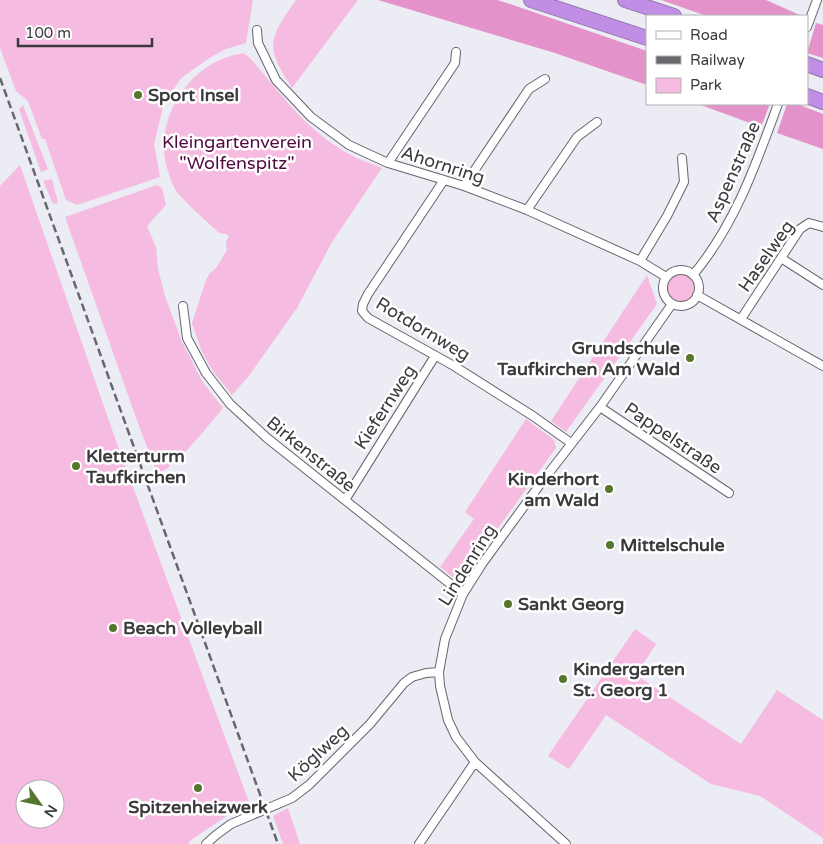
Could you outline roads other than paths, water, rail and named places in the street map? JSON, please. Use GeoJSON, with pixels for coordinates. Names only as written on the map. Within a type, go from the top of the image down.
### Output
{"type":"FeatureCollection","features":[{"type":"Feature","properties":{"kind":"highway"},"geometry":{"type":"LineString","coordinates":[[531,0],[646,38]]}},
{"type":"Feature","properties":{"kind":"highway"},"geometry":{"type":"LineString","coordinates":[[625,0],[671,15]]}},
{"type":"Feature","properties":{"kind":"street"},"geometry":{"type":"LineString","coordinates":[[808,24],[817,0]]}},
{"type":"Feature","properties":{"kind":"street","name":"Ahornring"},"geometry":{"type":"LineString","coordinates":[[257,30],[258,43],[276,80],[310,117],[349,145],[388,163],[464,186],[527,210],[640,262],[666,277]]}},
{"type":"Feature","properties":{"kind":"street"},"geometry":{"type":"LineString","coordinates":[[388,163],[455,63],[456,52]]}},
{"type":"Feature","properties":{"kind":"street"},"geometry":{"type":"LineString","coordinates":[[464,186],[530,89],[544,79]]}},
{"type":"Feature","properties":{"kind":"street","name":"Aspenstraße"},"geometry":{"type":"LineString","coordinates":[[693,275],[724,231],[743,196],[778,105]]}},
{"type":"Feature","properties":{"kind":"street"},"geometry":{"type":"LineString","coordinates":[[527,210],[577,136],[597,122]]}},
{"type":"Feature","properties":{"kind":"street"},"geometry":{"type":"LineString","coordinates":[[640,262],[684,182],[682,158]]}},
{"type":"Feature","properties":{"kind":"street","name":"Rotdornweg"},"geometry":{"type":"LineString","coordinates":[[444,180],[368,294],[362,310],[368,318],[454,366],[571,443]]}},
{"type":"Feature","properties":{"kind":"street","name":"Haselweg"},"geometry":{"type":"LineString","coordinates":[[741,319],[803,225],[808,223],[823,227]]}},
{"type":"Feature","properties":{"kind":"street"},"geometry":{"type":"LineString","coordinates":[[781,258],[823,285]]}},
{"type":"Feature","properties":{"kind":"street"},"geometry":{"type":"LineString","coordinates":[[679,270],[693,275],[698,284],[698,295],[693,301],[687,305],[680,306],[666,300],[663,284],[666,277],[672,272],[679,270]]}},
{"type":"Feature","properties":{"kind":"street"},"geometry":{"type":"LineString","coordinates":[[698,295],[823,366]]}},
{"type":"Feature","properties":{"kind":"street","name":"Lindenring"},"geometry":{"type":"LineString","coordinates":[[566,844],[475,762],[456,737],[448,720],[440,686],[439,672],[445,639],[463,594],[482,564],[571,443],[600,407],[672,304]]}},
{"type":"Feature","properties":{"kind":"street","name":"Birkenstraße"},"geometry":{"type":"LineString","coordinates":[[182,306],[187,338],[206,373],[230,404],[267,438],[463,594]]}},
{"type":"Feature","properties":{"kind":"street","name":"Kiefernweg"},"geometry":{"type":"LineString","coordinates":[[345,500],[435,356]]}},
{"type":"Feature","properties":{"kind":"street","name":"Pappelstraße"},"geometry":{"type":"LineString","coordinates":[[600,407],[729,493]]}},
{"type":"Feature","properties":{"kind":"street","name":"Köglweg"},"geometry":{"type":"LineString","coordinates":[[206,844],[231,824],[292,798],[309,786],[370,724],[404,683],[426,673],[439,672]]}},
{"type":"Feature","properties":{"kind":"street"},"geometry":{"type":"LineString","coordinates":[[419,844],[475,762]]}},
{"type":"Feature","properties":{"kind":"railway"},"geometry":{"type":"LineString","coordinates":[[0,78],[278,844]]}},
{"type":"Feature","properties":{"kind":"place","name":"Sport Insel"},"geometry":{"type":"Point","coordinates":[138,95]}},
{"type":"Feature","properties":{"kind":"place","name":"Grundschule Taufkirchen Am Wald"},"geometry":{"type":"Point","coordinates":[690,358]}},
{"type":"Feature","properties":{"kind":"place","name":"Kletterturm Taufkirchen"},"geometry":{"type":"Point","coordinates":[76,466]}},
{"type":"Feature","properties":{"kind":"place","name":"Kinderhort am Wald"},"geometry":{"type":"Point","coordinates":[609,489]}},
{"type":"Feature","properties":{"kind":"place","name":"Mittelschule"},"geometry":{"type":"Point","coordinates":[610,545]}},
{"type":"Feature","properties":{"kind":"place","name":"Sankt Georg"},"geometry":{"type":"Point","coordinates":[508,604]}},
{"type":"Feature","properties":{"kind":"place","name":"Beach Volleyball"},"geometry":{"type":"Point","coordinates":[113,628]}},
{"type":"Feature","properties":{"kind":"place","name":"Kindergarten St. Georg 1"},"geometry":{"type":"Point","coordinates":[563,679]}},
{"type":"Feature","properties":{"kind":"place","name":"Spitzenheizwerk"},"geometry":{"type":"Point","coordinates":[198,788]}},
{"type":"Feature","properties":{"kind":"park label","name":"Kleingartenverein \"Wolfenspitz\""},"geometry":{"type":"Point","coordinates":[237,152]}}]}
